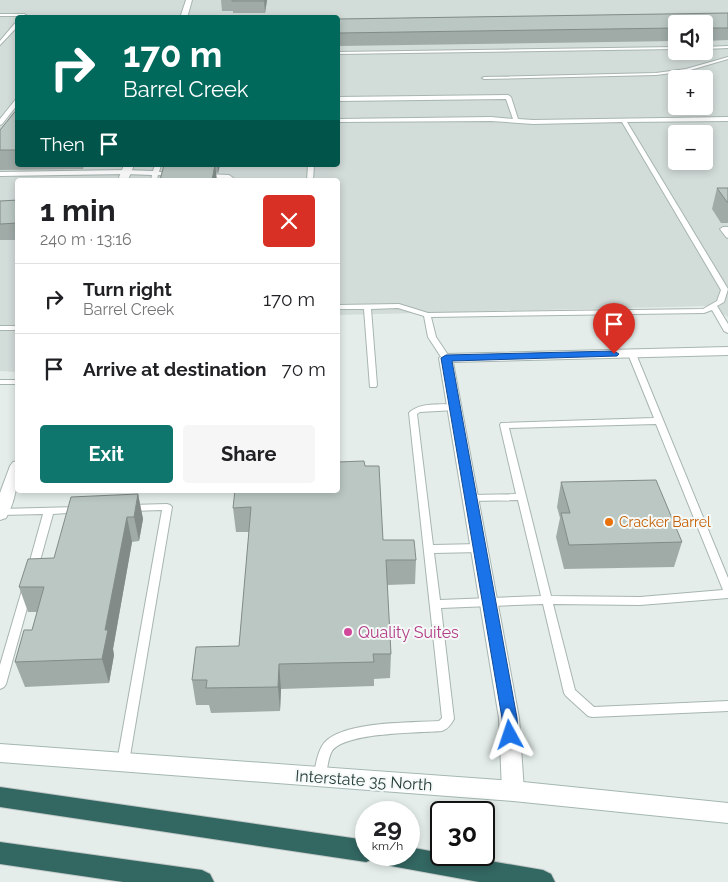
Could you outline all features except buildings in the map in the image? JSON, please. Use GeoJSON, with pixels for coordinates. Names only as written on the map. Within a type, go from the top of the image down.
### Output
{"type":"FeatureCollection","features":[{"type":"Feature","properties":{"kind":"highway"},"geometry":{"type":"LineString","coordinates":[[0,797],[355,849]]}},
{"type":"Feature","properties":{"kind":"highway"},"geometry":{"type":"LineString","coordinates":[[0,853],[202,882]]}},
{"type":"Feature","properties":{"kind":"highway"},"geometry":{"type":"LineString","coordinates":[[420,860],[543,882]]}},
{"type":"Feature","properties":{"kind":"street"},"geometry":{"type":"LineString","coordinates":[[184,15],[190,0]]}},
{"type":"Feature","properties":{"kind":"street"},"geometry":{"type":"LineString","coordinates":[[513,791],[509,718],[446,358],[728,351]]}},
{"type":"Feature","properties":{"kind":"street"},"geometry":{"type":"LineString","coordinates":[[0,513],[10,476]]}},
{"type":"Feature","properties":{"kind":"street","name":"Interstate 35 North"},"geometry":{"type":"LineString","coordinates":[[0,753],[513,791],[728,813]]}},
{"type":"Feature","properties":{"kind":"lane"},"geometry":{"type":"LineString","coordinates":[[0,15],[15,15]]}},
{"type":"Feature","properties":{"kind":"lane"},"geometry":{"type":"LineString","coordinates":[[0,44],[15,26]]}},
{"type":"Feature","properties":{"kind":"lane"},"geometry":{"type":"LineString","coordinates":[[713,48],[728,47]]}},
{"type":"Feature","properties":{"kind":"lane"},"geometry":{"type":"LineString","coordinates":[[340,53],[668,48]]}},
{"type":"Feature","properties":{"kind":"lane"},"geometry":{"type":"LineString","coordinates":[[484,78],[656,74],[687,70],[728,58]]}},
{"type":"Feature","properties":{"kind":"lane"},"geometry":{"type":"LineString","coordinates":[[340,99],[508,97],[516,121]]}},
{"type":"Feature","properties":{"kind":"lane"},"geometry":{"type":"LineString","coordinates":[[0,123],[15,104]]}},
{"type":"Feature","properties":{"kind":"lane"},"geometry":{"type":"LineString","coordinates":[[340,121],[728,119]]}},
{"type":"Feature","properties":{"kind":"lane"},"geometry":{"type":"LineString","coordinates":[[340,307],[399,306],[427,315],[704,310],[720,302],[725,290],[623,120]]}},
{"type":"Feature","properties":{"kind":"lane"},"geometry":{"type":"LineString","coordinates":[[92,173],[94,167]]}},
{"type":"Feature","properties":{"kind":"lane"},"geometry":{"type":"LineString","coordinates":[[0,174],[126,172],[155,177],[180,175]]}},
{"type":"Feature","properties":{"kind":"lane"},"geometry":{"type":"LineString","coordinates":[[200,176],[231,178]]}},
{"type":"Feature","properties":{"kind":"lane"},"geometry":{"type":"LineString","coordinates":[[728,229],[724,229],[728,236]]}},
{"type":"Feature","properties":{"kind":"lane"},"geometry":{"type":"LineString","coordinates":[[713,305],[728,331]]}},
{"type":"Feature","properties":{"kind":"lane"},"geometry":{"type":"LineString","coordinates":[[367,306],[373,385]]}},
{"type":"Feature","properties":{"kind":"lane"},"geometry":{"type":"LineString","coordinates":[[427,315],[432,337],[446,358]]}},
{"type":"Feature","properties":{"kind":"lane"},"geometry":{"type":"LineString","coordinates":[[0,328],[15,328]]}},
{"type":"Feature","properties":{"kind":"lane"},"geometry":{"type":"LineString","coordinates":[[632,354],[728,591]]}},
{"type":"Feature","properties":{"kind":"lane"},"geometry":{"type":"LineString","coordinates":[[0,382],[15,382]]}},
{"type":"Feature","properties":{"kind":"lane"},"geometry":{"type":"LineString","coordinates":[[319,777],[326,752],[331,744],[352,733],[442,726],[448,719],[413,413],[418,409],[455,407]]}},
{"type":"Feature","properties":{"kind":"lane"},"geometry":{"type":"LineString","coordinates":[[660,420],[504,425],[570,694],[592,712],[728,706]]}},
{"type":"Feature","properties":{"kind":"lane"},"geometry":{"type":"LineString","coordinates":[[471,498],[522,497]]}},
{"type":"Feature","properties":{"kind":"lane"},"geometry":{"type":"LineString","coordinates":[[118,509],[167,507],[123,762]]}},
{"type":"Feature","properties":{"kind":"lane"},"geometry":{"type":"LineString","coordinates":[[0,513],[89,510]]}},
{"type":"Feature","properties":{"kind":"lane"},"geometry":{"type":"LineString","coordinates":[[0,684],[49,511]]}},
{"type":"Feature","properties":{"kind":"lane"},"geometry":{"type":"LineString","coordinates":[[429,549],[480,548]]}},
{"type":"Feature","properties":{"kind":"lane"},"geometry":{"type":"LineString","coordinates":[[435,604],[547,600],[640,600],[728,594]]}},
{"type":"Feature","properties":{"kind":"shaded area"},"geometry":{"type":"Polygon","coordinates":[[[0,0],[728,0],[728,317],[708,306],[340,315],[340,178],[15,178],[15,372],[0,371],[0,0]]]}},
{"type":"Feature","properties":{"kind":"place","name":"Cracker Barrel"},"geometry":{"type":"Point","coordinates":[609,522]}},
{"type":"Feature","properties":{"kind":"place","name":"Quality Suites"},"geometry":{"type":"Point","coordinates":[348,632]}},
{"type":"Feature","properties":{"kind":"route"},"geometry":{"type":"LineString","coordinates":[[510,735],[509,718],[446,358],[614,354]]}}]}
